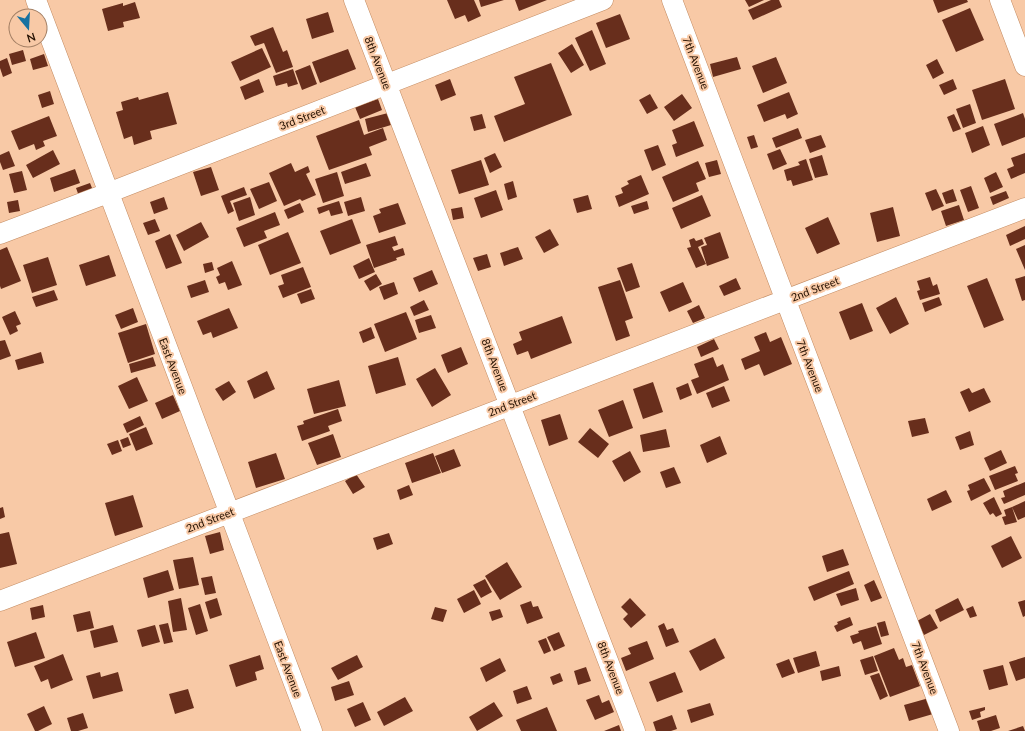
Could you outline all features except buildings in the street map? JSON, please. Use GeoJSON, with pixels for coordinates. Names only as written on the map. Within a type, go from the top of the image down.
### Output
{"type":"FeatureCollection","features":[{"type":"Feature","properties":{"kind":"street","name":"East Avenue"},"geometry":{"type":"LineString","coordinates":[[36,0],[312,731]]}},
{"type":"Feature","properties":{"kind":"street","name":"8th Avenue"},"geometry":{"type":"LineString","coordinates":[[354,0],[635,731]]}},
{"type":"Feature","properties":{"kind":"street","name":"3rd Street"},"geometry":{"type":"LineString","coordinates":[[0,234],[603,0]]}},
{"type":"Feature","properties":{"kind":"street","name":"7th Avenue"},"geometry":{"type":"LineString","coordinates":[[672,0],[949,731]]}},
{"type":"Feature","properties":{"kind":"street"},"geometry":{"type":"LineString","coordinates":[[1000,0],[1025,66]]}},
{"type":"Feature","properties":{"kind":"street","name":"2nd Street"},"geometry":{"type":"LineString","coordinates":[[0,601],[1025,208]]}}]}
